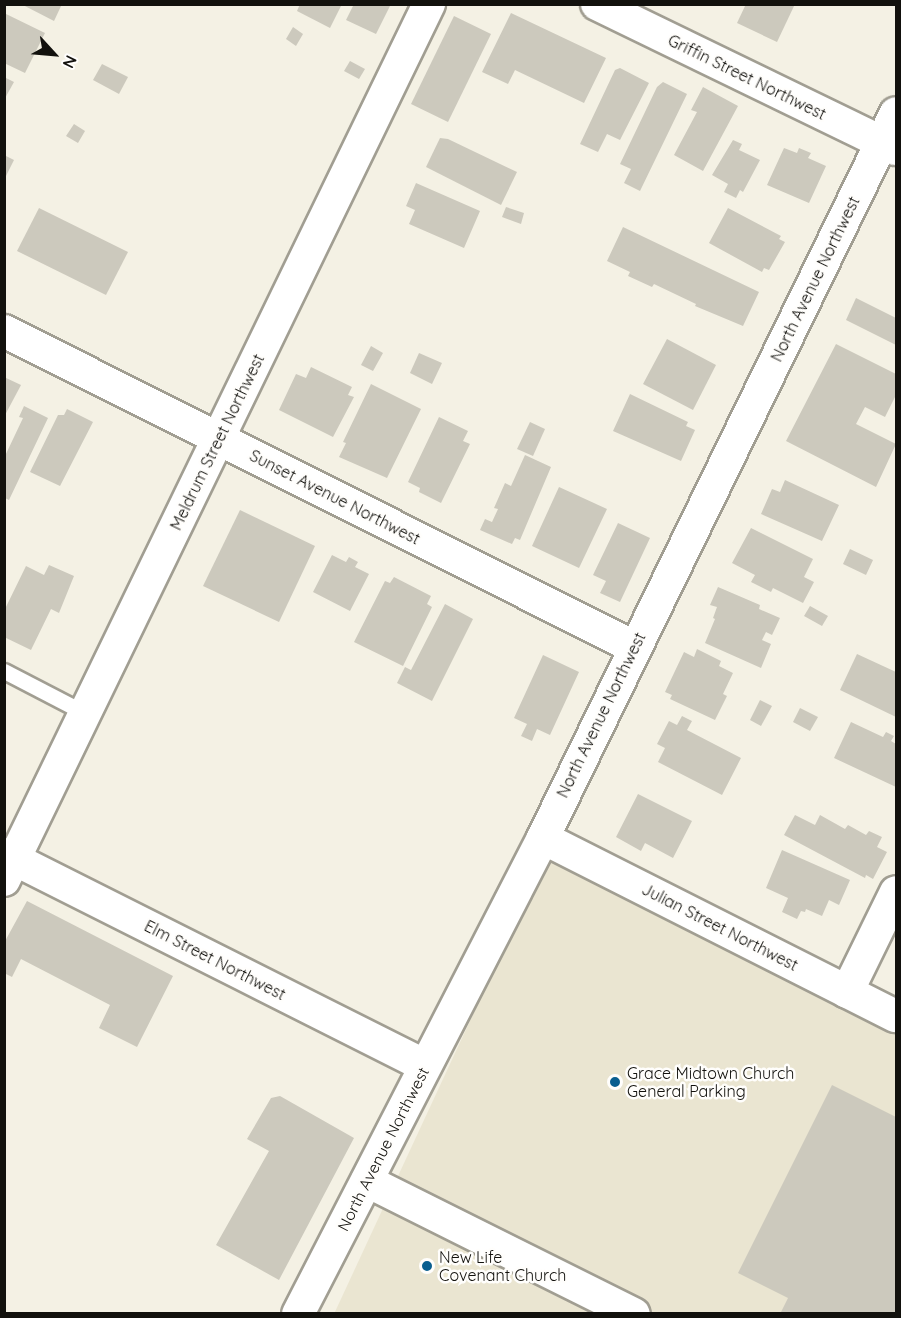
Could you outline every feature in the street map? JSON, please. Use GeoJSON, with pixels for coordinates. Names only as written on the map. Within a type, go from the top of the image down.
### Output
{"type":"FeatureCollection","features":[{"type":"Feature","properties":{"kind":"street","name":"Meldrum Street Northwest"},"geometry":{"type":"LineString","coordinates":[[8,864],[85,713],[429,4]]}},
{"type":"Feature","properties":{"kind":"street","name":"Griffin Street Northwest"},"geometry":{"type":"LineString","coordinates":[[597,4],[889,146]]}},
{"type":"Feature","properties":{"kind":"street","name":"North Avenue Northwest"},"geometry":{"type":"LineString","coordinates":[[298,1314],[543,837],[634,646],[889,146],[897,113]]}},
{"type":"Feature","properties":{"kind":"street","name":"Sunset Avenue Northwest"},"geometry":{"type":"LineString","coordinates":[[4,331],[634,646]]}},
{"type":"Feature","properties":{"kind":"street","name":"Julian Street Northwest"},"geometry":{"type":"LineString","coordinates":[[543,837],[897,1016]]}},
{"type":"Feature","properties":{"kind":"street","name":"Elm Street Northwest"},"geometry":{"type":"LineString","coordinates":[[8,864],[425,1066]]}},
{"type":"Feature","properties":{"kind":"street"},"geometry":{"type":"LineString","coordinates":[[847,992],[897,892]]}},
{"type":"Feature","properties":{"kind":"street"},"geometry":{"type":"LineString","coordinates":[[368,1181],[634,1314]]}},
{"type":"Feature","properties":{"kind":"lane"},"geometry":{"type":"LineString","coordinates":[[4,671],[85,713]]}},
{"type":"Feature","properties":{"kind":"shaded area"},"geometry":{"type":"Polygon","coordinates":[[[551,860],[896,1032],[896,1313],[334,1314],[540,870],[551,860]]]}},
{"type":"Feature","properties":{"kind":"building"},"geometry":{"type":"Polygon","coordinates":[[[21,4],[62,4],[54,21],[21,4]]]}},
{"type":"Feature","properties":{"kind":"building"},"geometry":{"type":"Polygon","coordinates":[[[300,4],[342,4],[330,28],[297,11],[300,4]]]}},
{"type":"Feature","properties":{"kind":"building"},"geometry":{"type":"Polygon","coordinates":[[[354,4],[391,4],[376,34],[346,20],[354,4]]]}},
{"type":"Feature","properties":{"kind":"building"},"geometry":{"type":"Polygon","coordinates":[[[746,4],[795,4],[777,42],[737,23],[746,4]]]}},
{"type":"Feature","properties":{"kind":"building"},"geometry":{"type":"Polygon","coordinates":[[[4,13],[45,33],[25,73],[4,63],[4,13]]]}},
{"type":"Feature","properties":{"kind":"building"},"geometry":{"type":"Polygon","coordinates":[[[511,13],[606,58],[584,103],[515,70],[508,84],[482,72],[511,13]]]}},
{"type":"Feature","properties":{"kind":"building"},"geometry":{"type":"Polygon","coordinates":[[[454,16],[491,34],[448,122],[411,104],[454,16]]]}},
{"type":"Feature","properties":{"kind":"building"},"geometry":{"type":"Polygon","coordinates":[[[293,27],[303,34],[296,46],[286,39],[293,27]]]}},
{"type":"Feature","properties":{"kind":"building"},"geometry":{"type":"Polygon","coordinates":[[[350,61],[365,69],[359,79],[344,71],[350,61]]]}},
{"type":"Feature","properties":{"kind":"building"},"geometry":{"type":"Polygon","coordinates":[[[102,64],[128,77],[119,94],[93,80],[102,64]]]}},
{"type":"Feature","properties":{"kind":"building"},"geometry":{"type":"Polygon","coordinates":[[[620,68],[649,83],[620,140],[607,134],[598,152],[580,144],[615,70],[620,68]]]}},
{"type":"Feature","properties":{"kind":"building"},"geometry":{"type":"Polygon","coordinates":[[[4,77],[14,82],[4,100],[4,77]]]}},
{"type":"Feature","properties":{"kind":"building"},"geometry":{"type":"Polygon","coordinates":[[[663,82],[687,94],[640,191],[624,183],[631,169],[620,164],[657,87],[663,82]]]}},
{"type":"Feature","properties":{"kind":"building"},"geometry":{"type":"Polygon","coordinates":[[[703,87],[738,106],[703,171],[674,155],[697,112],[691,110],[703,87]]]}},
{"type":"Feature","properties":{"kind":"building"},"geometry":{"type":"Polygon","coordinates":[[[74,124],[85,131],[78,143],[66,136],[74,124]]]}},
{"type":"Feature","properties":{"kind":"building"},"geometry":{"type":"Polygon","coordinates":[[[440,138],[448,139],[517,172],[501,205],[426,167],[440,138]]]}},
{"type":"Feature","properties":{"kind":"building"},"geometry":{"type":"Polygon","coordinates":[[[733,140],[742,144],[739,150],[760,160],[743,192],[740,190],[736,198],[724,192],[728,184],[712,175],[733,140]]]}},
{"type":"Feature","properties":{"kind":"building"},"geometry":{"type":"Polygon","coordinates":[[[784,148],[797,153],[799,148],[811,153],[808,158],[826,166],[809,203],[767,185],[784,148]]]}},
{"type":"Feature","properties":{"kind":"building"},"geometry":{"type":"Polygon","coordinates":[[[4,155],[14,160],[4,180],[4,155]]]}},
{"type":"Feature","properties":{"kind":"building"},"geometry":{"type":"Polygon","coordinates":[[[416,183],[480,211],[464,248],[409,224],[415,210],[406,206],[416,183]]]}},
{"type":"Feature","properties":{"kind":"building"},"geometry":{"type":"Polygon","coordinates":[[[506,207],[524,213],[521,224],[502,217],[506,207]]]}},
{"type":"Feature","properties":{"kind":"building"},"geometry":{"type":"Polygon","coordinates":[[[39,208],[128,252],[106,295],[17,251],[39,208]]]}},
{"type":"Feature","properties":{"kind":"building"},"geometry":{"type":"Polygon","coordinates":[[[728,208],[781,236],[779,239],[785,242],[769,270],[764,268],[762,272],[709,243],[728,208]]]}},
{"type":"Feature","properties":{"kind":"building"},"geometry":{"type":"Polygon","coordinates":[[[623,227],[759,292],[743,326],[695,306],[696,304],[654,284],[652,287],[628,276],[630,272],[607,261],[623,227]]]}},
{"type":"Feature","properties":{"kind":"building"},"geometry":{"type":"Polygon","coordinates":[[[856,298],[896,318],[896,345],[846,320],[856,298]]]}},
{"type":"Feature","properties":{"kind":"building"},"geometry":{"type":"Polygon","coordinates":[[[667,339],[716,365],[693,410],[643,384],[667,339]]]}},
{"type":"Feature","properties":{"kind":"building"},"geometry":{"type":"Polygon","coordinates":[[[836,344],[896,374],[896,395],[885,417],[865,407],[856,424],[896,444],[876,487],[786,441],[836,344]]]}},
{"type":"Feature","properties":{"kind":"building"},"geometry":{"type":"Polygon","coordinates":[[[371,346],[383,353],[373,371],[361,365],[371,346]]]}},
{"type":"Feature","properties":{"kind":"building"},"geometry":{"type":"Polygon","coordinates":[[[419,353],[442,363],[432,384],[410,373],[419,353]]]}},
{"type":"Feature","properties":{"kind":"building"},"geometry":{"type":"Polygon","coordinates":[[[311,367],[352,387],[348,395],[354,397],[333,437],[279,410],[296,374],[306,378],[311,367]]]}},
{"type":"Feature","properties":{"kind":"building"},"geometry":{"type":"Polygon","coordinates":[[[4,377],[21,385],[4,417],[4,377]]]}},
{"type":"Feature","properties":{"kind":"building"},"geometry":{"type":"Polygon","coordinates":[[[371,384],[421,409],[387,478],[339,457],[346,443],[343,442],[371,384]]]}},
{"type":"Feature","properties":{"kind":"building"},"geometry":{"type":"Polygon","coordinates":[[[630,394],[688,422],[686,426],[695,430],[681,461],[613,431],[630,394]]]}},
{"type":"Feature","properties":{"kind":"building"},"geometry":{"type":"Polygon","coordinates":[[[24,406],[48,418],[9,500],[5,498],[5,456],[23,418],[19,417],[24,406]]]}},
{"type":"Feature","properties":{"kind":"building"},"geometry":{"type":"Polygon","coordinates":[[[67,409],[93,422],[60,486],[30,472],[58,415],[64,415],[67,409]]]}},
{"type":"Feature","properties":{"kind":"building"},"geometry":{"type":"Polygon","coordinates":[[[439,417],[468,431],[463,441],[470,444],[441,503],[419,492],[420,488],[408,482],[439,417]]]}},
{"type":"Feature","properties":{"kind":"building"},"geometry":{"type":"Polygon","coordinates":[[[530,422],[545,429],[533,456],[517,449],[530,422]]]}},
{"type":"Feature","properties":{"kind":"building"},"geometry":{"type":"Polygon","coordinates":[[[525,455],[551,467],[520,540],[515,538],[512,544],[480,530],[485,519],[492,522],[498,509],[494,508],[505,483],[511,486],[525,455]]]}},
{"type":"Feature","properties":{"kind":"building"},"geometry":{"type":"Polygon","coordinates":[[[785,480],[839,505],[822,541],[761,514],[772,489],[780,492],[785,480]]]}},
{"type":"Feature","properties":{"kind":"building"},"geometry":{"type":"Polygon","coordinates":[[[559,487],[607,509],[579,568],[532,546],[559,487]]]}},
{"type":"Feature","properties":{"kind":"building"},"geometry":{"type":"Polygon","coordinates":[[[240,510],[315,546],[279,622],[203,586],[240,510]]]}},
{"type":"Feature","properties":{"kind":"building"},"geometry":{"type":"Polygon","coordinates":[[[618,523],[650,538],[620,602],[600,593],[606,581],[593,575],[618,523]]]}},
{"type":"Feature","properties":{"kind":"building"},"geometry":{"type":"Polygon","coordinates":[[[751,528],[813,559],[804,577],[814,582],[803,603],[773,588],[771,592],[751,582],[755,575],[732,563],[751,528]]]}},
{"type":"Feature","properties":{"kind":"building"},"geometry":{"type":"Polygon","coordinates":[[[850,549],[873,560],[866,575],[843,564],[850,549]]]}},
{"type":"Feature","properties":{"kind":"building"},"geometry":{"type":"Polygon","coordinates":[[[332,555],[346,562],[349,557],[358,562],[355,567],[369,574],[350,611],[313,592],[332,555]]]}},
{"type":"Feature","properties":{"kind":"building"},"geometry":{"type":"Polygon","coordinates":[[[49,565],[74,576],[59,613],[51,609],[31,650],[4,637],[4,611],[26,566],[44,575],[49,565]]]}},
{"type":"Feature","properties":{"kind":"building"},"geometry":{"type":"Polygon","coordinates":[[[394,577],[431,596],[427,604],[432,607],[403,666],[354,642],[385,581],[390,583],[394,577]]]}},
{"type":"Feature","properties":{"kind":"building"},"geometry":{"type":"Polygon","coordinates":[[[718,587],[760,605],[759,609],[780,618],[772,635],[766,632],[762,640],[771,644],[761,668],[705,643],[715,619],[713,618],[717,607],[710,605],[718,587]]]}},
{"type":"Feature","properties":{"kind":"building"},"geometry":{"type":"Polygon","coordinates":[[[445,604],[473,619],[432,701],[397,683],[405,667],[411,670],[445,604]]]}},
{"type":"Feature","properties":{"kind":"building"},"geometry":{"type":"Polygon","coordinates":[[[810,606],[828,616],[822,626],[804,616],[810,606]]]}},
{"type":"Feature","properties":{"kind":"building"},"geometry":{"type":"Polygon","coordinates":[[[697,649],[721,661],[719,666],[733,673],[723,694],[727,696],[715,720],[670,699],[672,695],[665,692],[684,652],[694,657],[697,649]]]}},
{"type":"Feature","properties":{"kind":"building"},"geometry":{"type":"Polygon","coordinates":[[[857,654],[896,672],[896,717],[840,690],[857,654]]]}},
{"type":"Feature","properties":{"kind":"building"},"geometry":{"type":"Polygon","coordinates":[[[543,655],[579,672],[550,735],[537,729],[532,741],[521,736],[527,724],[514,718],[543,655]]]}},
{"type":"Feature","properties":{"kind":"building"},"geometry":{"type":"Polygon","coordinates":[[[760,700],[772,706],[761,726],[750,720],[760,700]]]}},
{"type":"Feature","properties":{"kind":"building"},"geometry":{"type":"Polygon","coordinates":[[[800,708],[818,717],[810,731],[793,722],[800,708]]]}},
{"type":"Feature","properties":{"kind":"building"},"geometry":{"type":"Polygon","coordinates":[[[682,716],[692,721],[687,730],[741,758],[722,795],[658,762],[665,748],[657,744],[669,721],[677,725],[682,716]]]}},
{"type":"Feature","properties":{"kind":"building"},"geometry":{"type":"Polygon","coordinates":[[[851,722],[883,737],[886,732],[894,736],[891,741],[896,744],[896,787],[834,758],[851,722]]]}},
{"type":"Feature","properties":{"kind":"building"},"geometry":{"type":"Polygon","coordinates":[[[638,794],[692,821],[673,858],[645,843],[641,851],[616,837],[638,794]]]}},
{"type":"Feature","properties":{"kind":"building"},"geometry":{"type":"Polygon","coordinates":[[[795,815],[815,825],[820,815],[845,829],[848,825],[866,835],[869,831],[882,837],[877,847],[887,852],[873,879],[866,875],[865,878],[784,835],[795,815]]]}},
{"type":"Feature","properties":{"kind":"building"},"geometry":{"type":"Polygon","coordinates":[[[782,850],[850,880],[839,905],[829,900],[822,916],[806,909],[805,912],[801,911],[797,919],[782,912],[788,898],[766,888],[782,850]]]}},
{"type":"Feature","properties":{"kind":"building"},"geometry":{"type":"Polygon","coordinates":[[[27,901],[173,976],[137,1047],[99,1028],[110,1005],[21,959],[12,977],[4,973],[4,943],[27,901]]]}},
{"type":"Feature","properties":{"kind":"building"},"geometry":{"type":"Polygon","coordinates":[[[832,1085],[896,1117],[896,1314],[780,1314],[788,1298],[738,1273],[832,1085]]]}},
{"type":"Feature","properties":{"kind":"building"},"geometry":{"type":"Polygon","coordinates":[[[280,1096],[354,1138],[279,1280],[216,1245],[269,1151],[247,1139],[271,1098],[280,1096]]]}},
{"type":"Feature","properties":{"kind":"place","name":"Grace Midtown Church General Parking"},"geometry":{"type":"Point","coordinates":[615,1082]}},
{"type":"Feature","properties":{"kind":"place","name":"New Life Covenant Church"},"geometry":{"type":"Point","coordinates":[427,1266]}}]}
